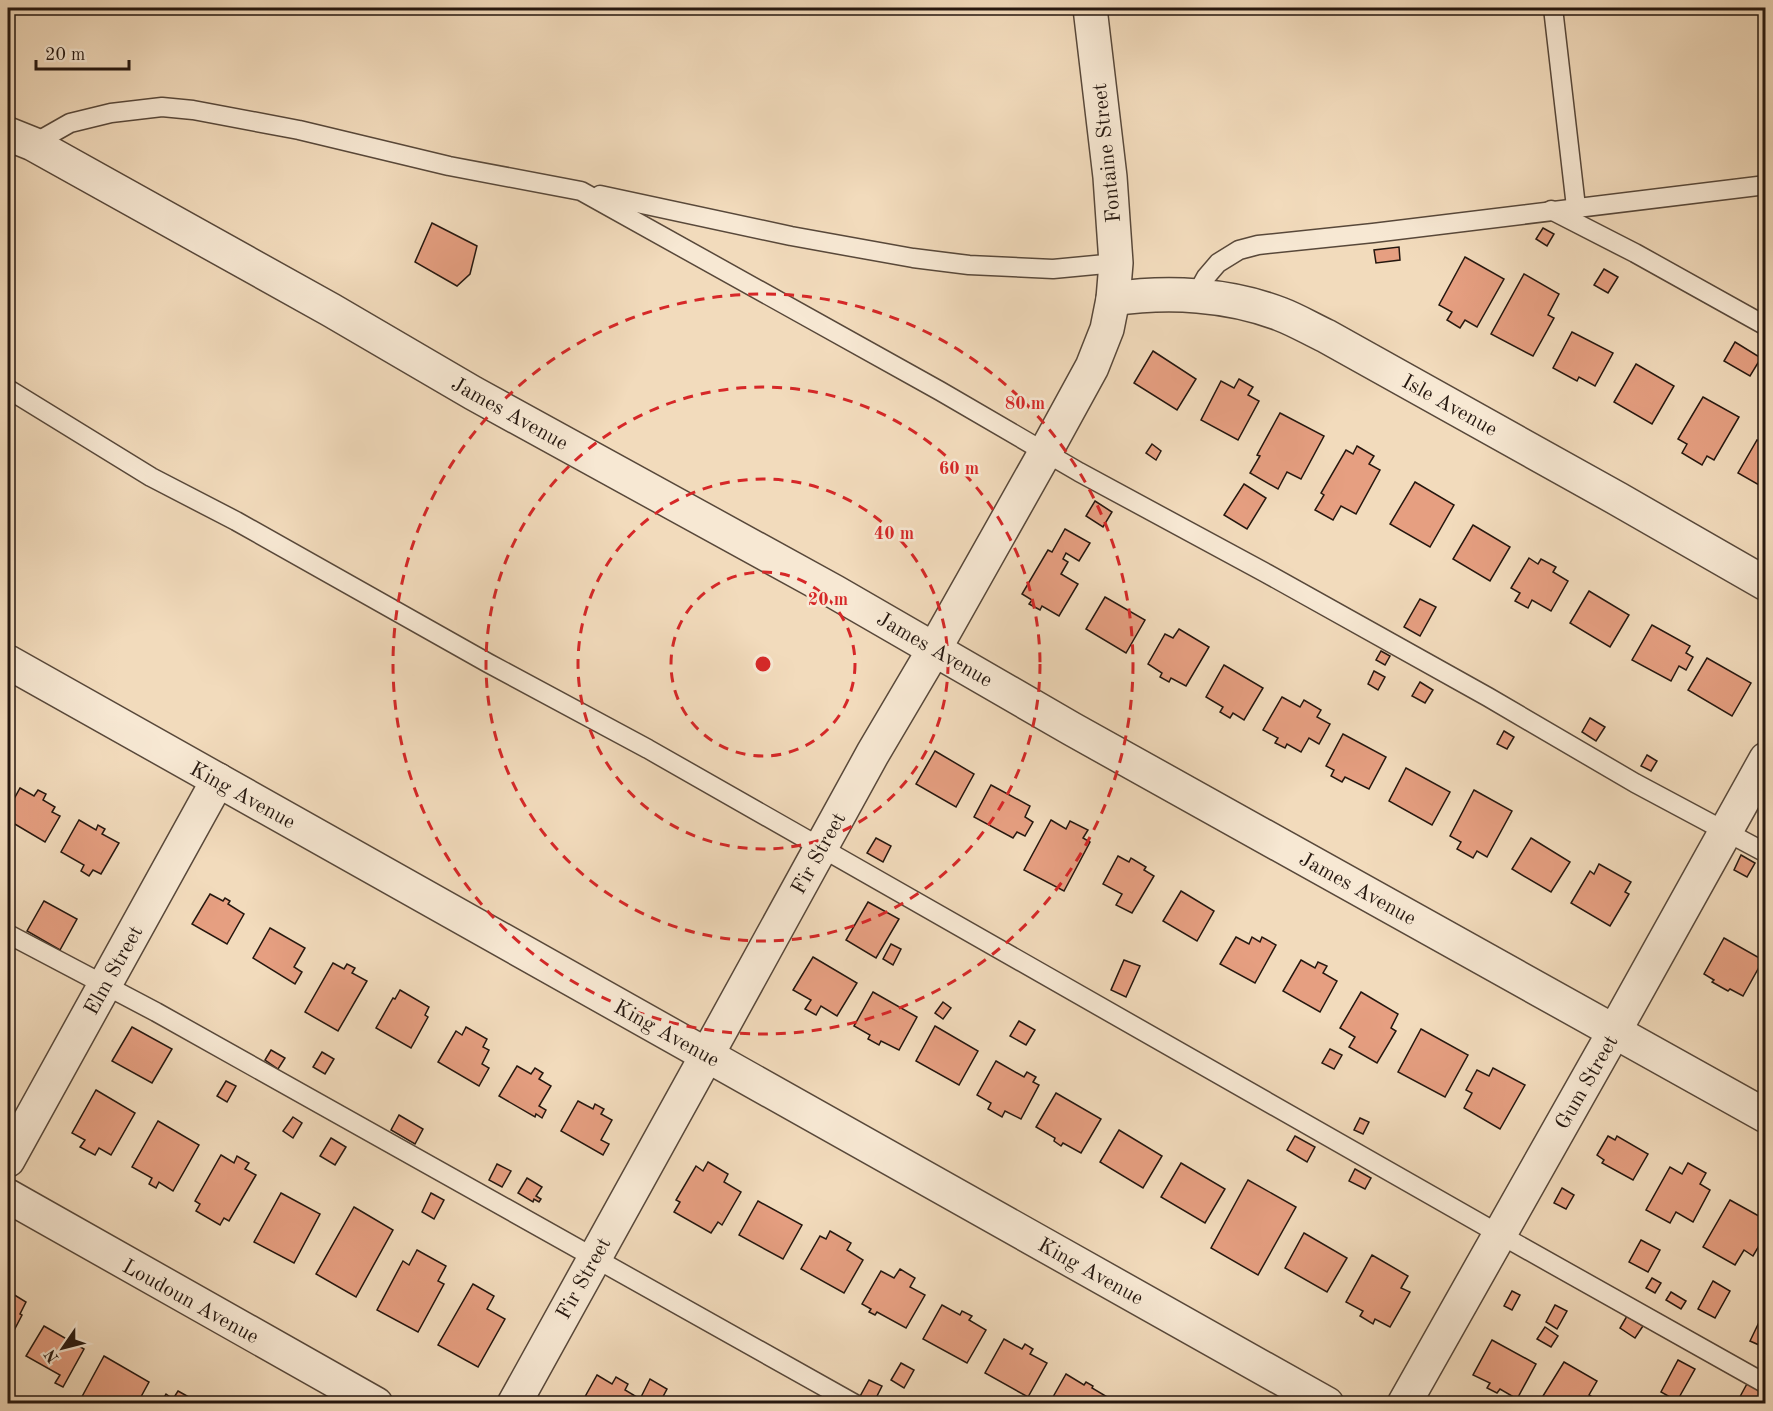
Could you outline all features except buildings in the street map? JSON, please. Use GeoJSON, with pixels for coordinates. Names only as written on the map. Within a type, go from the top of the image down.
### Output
{"type":"FeatureCollection","features":[{"type":"Feature","properties":{"kind":"street","name":"Fontaine Street"},"geometry":{"type":"LineString","coordinates":[[1090,8],[1110,177],[1116,263],[1113,298]]}},
{"type":"Feature","properties":{"kind":"street","name":"James Avenue"},"geometry":{"type":"LineString","coordinates":[[20,139],[321,304],[473,393],[935,648],[1072,729],[1766,1116]]}},
{"type":"Feature","properties":{"kind":"street","name":"Isle Avenue"},"geometry":{"type":"LineString","coordinates":[[1113,298],[1196,295],[1236,301],[1280,314],[1326,336],[1766,584]]}},
{"type":"Feature","properties":{"kind":"street","name":"Fir Street"},"geometry":{"type":"LineString","coordinates":[[514,1404],[873,753],[1046,452],[1092,366],[1107,329],[1113,298]]}},
{"type":"Feature","properties":{"kind":"street","name":"King Avenue"},"geometry":{"type":"LineString","coordinates":[[8,662],[1327,1404]]}},
{"type":"Feature","properties":{"kind":"street","name":"Gum Street"},"geometry":{"type":"LineString","coordinates":[[1404,1404],[1766,759]]}},
{"type":"Feature","properties":{"kind":"street","name":"Elm Street"},"geometry":{"type":"LineString","coordinates":[[8,1160],[218,780]]}},
{"type":"Feature","properties":{"kind":"street","name":"Loudoun Avenue"},"geometry":{"type":"LineString","coordinates":[[8,1196],[376,1404]]}},
{"type":"Feature","properties":{"kind":"lane"},"geometry":{"type":"LineString","coordinates":[[1553,8],[1576,207]]}},
{"type":"Feature","properties":{"kind":"lane"},"geometry":{"type":"LineString","coordinates":[[20,139],[111,113],[162,107],[193,110],[299,130],[449,166],[581,191],[791,236],[913,258],[969,265],[1053,269],[1116,263]]}},
{"type":"Feature","properties":{"kind":"lane"},"geometry":{"type":"LineString","coordinates":[[1196,295],[1206,277],[1218,264],[1239,250],[1248,248],[1766,185]]}},
{"type":"Feature","properties":{"kind":"lane"},"geometry":{"type":"LineString","coordinates":[[581,191],[1488,697],[1635,783],[1766,853]]}},
{"type":"Feature","properties":{"kind":"lane"},"geometry":{"type":"LineString","coordinates":[[1551,210],[1635,253],[1766,326]]}},
{"type":"Feature","properties":{"kind":"lane"},"geometry":{"type":"LineString","coordinates":[[8,389],[151,477],[648,749],[1766,1384]]}},
{"type":"Feature","properties":{"kind":"lane"},"geometry":{"type":"LineString","coordinates":[[8,934],[855,1404]]}}]}
